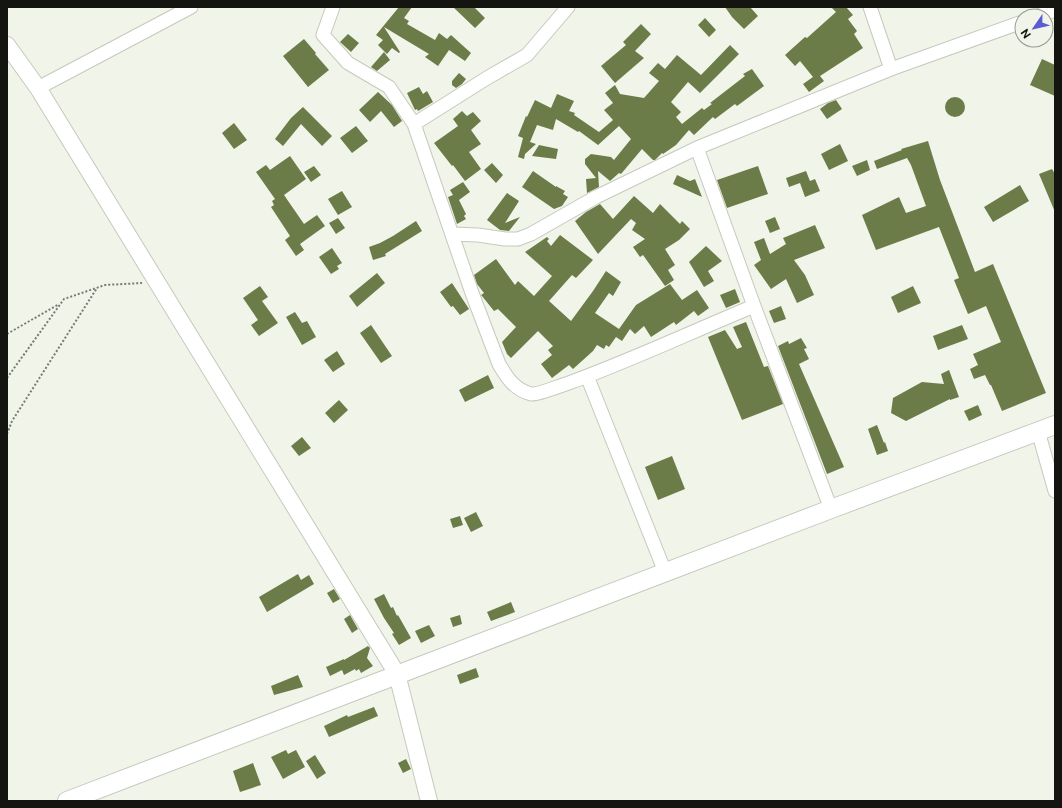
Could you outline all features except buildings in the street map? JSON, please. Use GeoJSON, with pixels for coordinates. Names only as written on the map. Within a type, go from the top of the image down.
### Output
{"type":"FeatureCollection","features":[{"type":"Feature","properties":{"kind":"main road"},"geometry":{"type":"LineString","coordinates":[[67,801],[830,509],[1055,425]]}},
{"type":"Feature","properties":{"kind":"street"},"geometry":{"type":"LineString","coordinates":[[38,88],[191,7]]}},
{"type":"Feature","properties":{"kind":"street"},"geometry":{"type":"LineString","coordinates":[[332,7],[323,35],[348,63],[389,87],[414,124],[472,293],[499,364],[516,388],[533,394],[587,376],[754,306]]}},
{"type":"Feature","properties":{"kind":"street"},"geometry":{"type":"LineString","coordinates":[[414,124],[487,78],[527,55],[568,7]]}},
{"type":"Feature","properties":{"kind":"street"},"geometry":{"type":"LineString","coordinates":[[870,7],[891,69]]}},
{"type":"Feature","properties":{"kind":"street"},"geometry":{"type":"LineString","coordinates":[[452,234],[478,234],[505,239],[518,239],[531,234],[596,197],[697,148],[891,69],[1014,25]]}},
{"type":"Feature","properties":{"kind":"street"},"geometry":{"type":"LineString","coordinates":[[7,45],[38,88],[397,674],[430,801]]}},
{"type":"Feature","properties":{"kind":"street"},"geometry":{"type":"LineString","coordinates":[[697,148],[830,509]]}},
{"type":"Feature","properties":{"kind":"street"},"geometry":{"type":"LineString","coordinates":[[587,376],[665,572]]}},
{"type":"Feature","properties":{"kind":"street"},"geometry":{"type":"LineString","coordinates":[[1038,431],[1055,491]]}},
{"type":"Feature","properties":{"kind":"path"},"geometry":{"type":"LineString","coordinates":[[7,378],[64,299],[105,285],[157,282]]}},
{"type":"Feature","properties":{"kind":"path"},"geometry":{"type":"LineString","coordinates":[[7,434],[12,421],[98,287]]}},
{"type":"Feature","properties":{"kind":"path"},"geometry":{"type":"LineString","coordinates":[[7,334],[60,304]]}}]}
